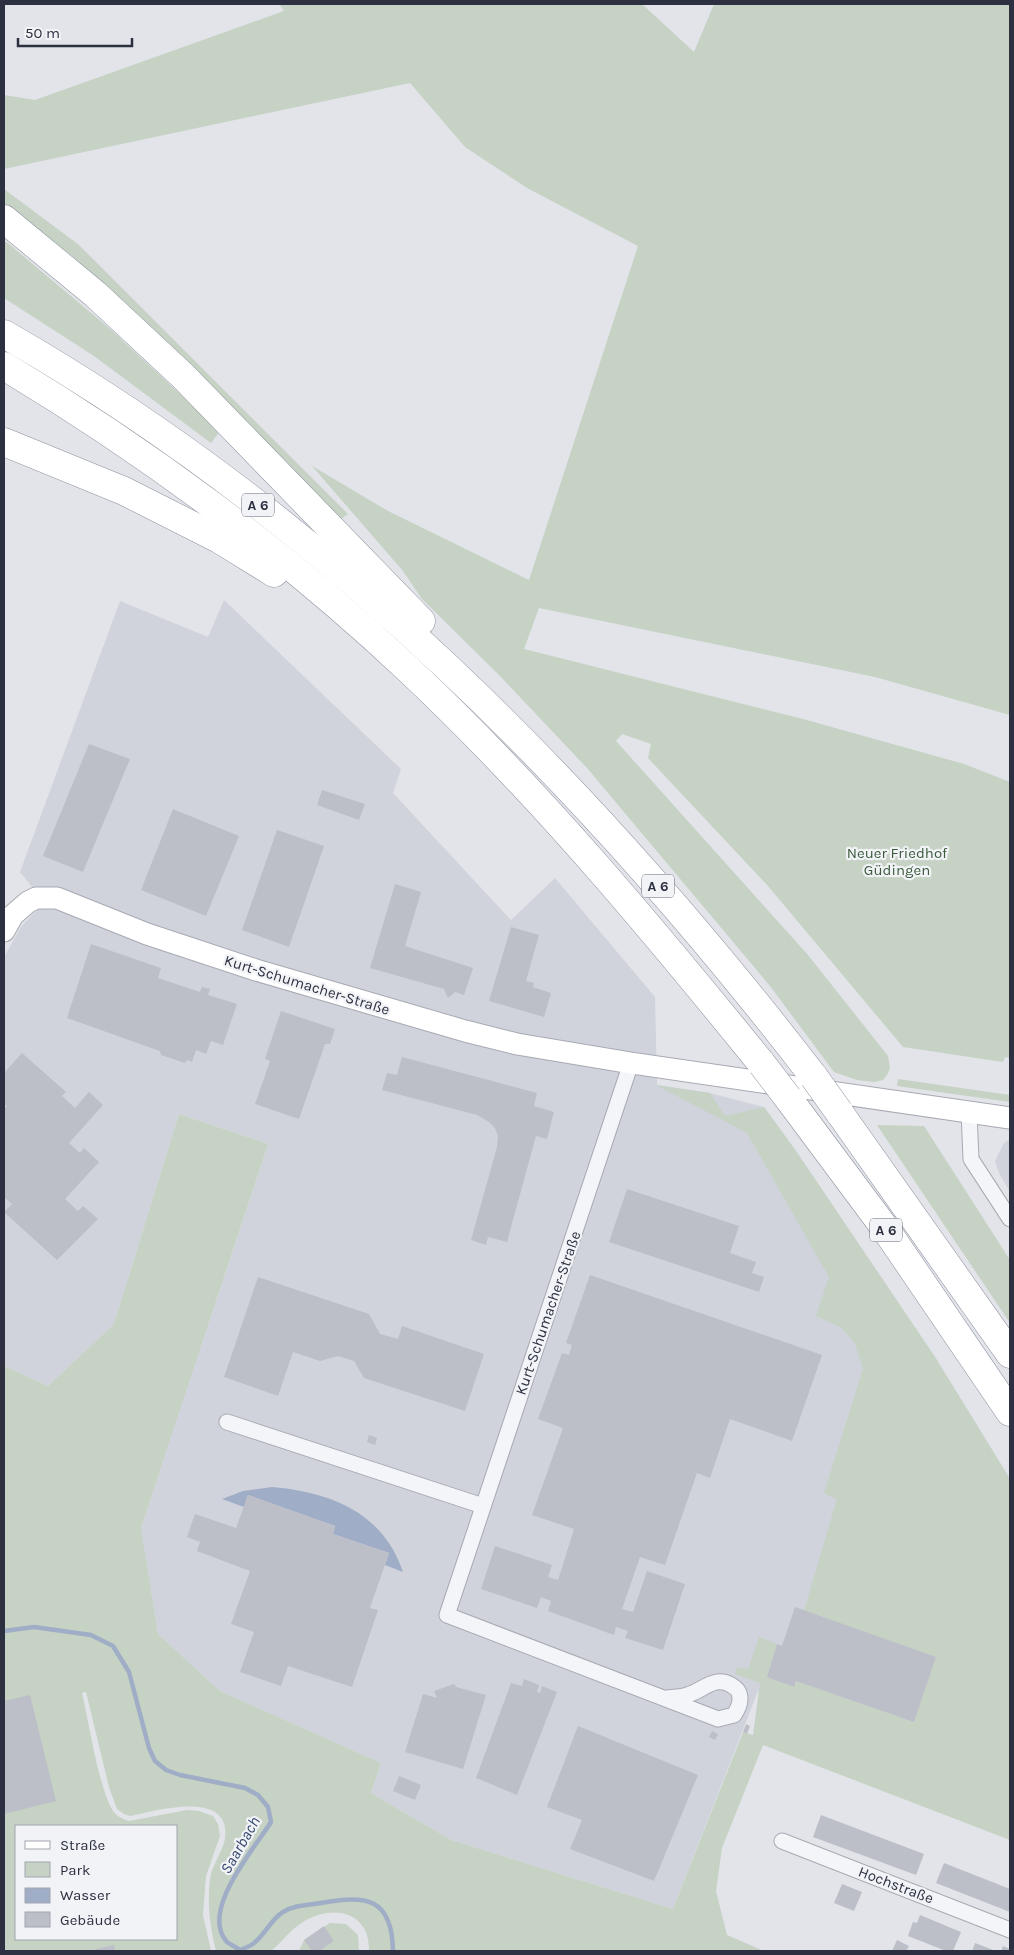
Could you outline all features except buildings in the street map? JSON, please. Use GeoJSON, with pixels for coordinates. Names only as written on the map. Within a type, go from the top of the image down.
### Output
{"type":"FeatureCollection","features":[{"type":"Feature","properties":{"kind":"highway"},"geometry":{"type":"LineString","coordinates":[[4,219],[96,294],[183,376],[415,614],[490,706]]}},
{"type":"Feature","properties":{"kind":"highway","name":"A 6"},"geometry":{"type":"LineString","coordinates":[[4,334],[136,417],[254,502],[364,592],[490,706],[550,767],[649,875],[740,982],[814,1077],[1010,1354]]}},
{"type":"Feature","properties":{"kind":"highway","name":"A 6"},"geometry":{"type":"LineString","coordinates":[[4,366],[122,443],[237,524],[356,623],[454,714],[626,899],[762,1064],[884,1227],[1010,1411]]}},
{"type":"Feature","properties":{"kind":"highway","name":"A 6"},"geometry":{"type":"LineString","coordinates":[[4,442],[124,491],[210,535],[356,623]]}},
{"type":"Feature","properties":{"kind":"street","name":"Kurt-Schumacher-Straße"},"geometry":{"type":"LineString","coordinates":[[4,931],[13,915],[28,902],[36,898],[57,898],[175,944],[464,1031],[517,1044],[631,1063],[1010,1118]]}},
{"type":"Feature","properties":{"kind":"street","name":"Kurt-Schumacher-Straße"},"geometry":{"type":"LineString","coordinates":[[631,1063],[447,1615],[667,1698]]}},
{"type":"Feature","properties":{"kind":"street"},"geometry":{"type":"LineString","coordinates":[[969,1112],[971,1159],[1010,1219]]}},
{"type":"Feature","properties":{"kind":"street"},"geometry":{"type":"LineString","coordinates":[[227,1422],[483,1506]]}},
{"type":"Feature","properties":{"kind":"street","name":"Hochstraße"},"geometry":{"type":"LineString","coordinates":[[782,1841],[1010,1930]]}},
{"type":"Feature","properties":{"kind":"shaded area"},"geometry":{"type":"Polygon","coordinates":[[[224,600],[401,769],[393,793],[511,920],[555,878],[655,997],[657,1085],[710,1093],[764,1107],[796,1151],[935,1357],[1010,1479],[942,1760],[758,1691],[673,1909],[451,1840],[371,1793],[381,1763],[220,1691],[158,1634],[141,1528],[268,1144],[179,1114],[114,1324],[48,1386],[4,1366],[4,957],[21,927],[44,902],[20,872],[120,601],[208,637],[224,600]]]}},
{"type":"Feature","properties":{"kind":"shaded area"},"geometry":{"type":"Polygon","coordinates":[[[1010,1139],[1010,1192],[999,1173],[995,1161],[1004,1143],[1010,1139]]]}},
{"type":"Feature","properties":{"kind":"green space","name":"Neuer Friedhof Güdingen"},"geometry":{"type":"Polygon","coordinates":[[[279,4],[642,4],[694,52],[714,4],[1010,4],[1010,715],[875,677],[539,608],[524,649],[803,719],[964,764],[1010,782],[1010,1058],[1005,1057],[1003,1062],[903,1047],[768,886],[648,758],[651,744],[622,734],[616,741],[808,955],[888,1056],[890,1068],[883,1080],[874,1082],[857,1080],[834,1072],[770,986],[587,768],[501,677],[422,599],[403,571],[312,466],[388,511],[529,580],[638,246],[527,188],[465,147],[410,83],[4,169],[4,95],[35,100],[284,11],[279,4]]]}},
{"type":"Feature","properties":{"kind":"green space"},"geometry":{"type":"Polygon","coordinates":[[[4,189],[79,245],[348,514],[341,519],[155,332],[71,255],[4,204],[4,189]]]}},
{"type":"Feature","properties":{"kind":"green space"},"geometry":{"type":"Polygon","coordinates":[[[4,240],[109,328],[220,431],[211,443],[94,356],[4,298],[4,240]]]}},
{"type":"Feature","properties":{"kind":"green space"},"geometry":{"type":"Polygon","coordinates":[[[898,1079],[1010,1095],[1010,1102],[897,1086],[898,1079]]]}},
{"type":"Feature","properties":{"kind":"green space"},"geometry":{"type":"Polygon","coordinates":[[[656,1085],[710,1093],[725,1116],[764,1107],[796,1151],[935,1357],[1010,1479],[1010,1840],[763,1745],[722,1848],[716,1891],[727,1935],[764,1951],[369,1951],[367,1936],[362,1925],[354,1918],[332,1912],[308,1919],[271,1951],[216,1951],[210,1915],[209,1888],[211,1874],[225,1839],[224,1823],[217,1813],[205,1808],[190,1806],[156,1810],[130,1816],[117,1809],[109,1787],[86,1692],[82,1693],[103,1787],[113,1811],[120,1818],[129,1821],[187,1810],[199,1811],[213,1816],[218,1824],[220,1836],[206,1876],[203,1915],[211,1951],[4,1951],[4,1366],[48,1386],[114,1324],[179,1114],[268,1144],[141,1528],[158,1634],[220,1691],[381,1763],[371,1793],[451,1840],[673,1909],[743,1732],[753,1735],[760,1683],[735,1674],[737,1667],[748,1669],[759,1637],[777,1644],[767,1677],[794,1687],[796,1681],[914,1722],[936,1657],[804,1611],[837,1499],[824,1493],[863,1369],[855,1344],[842,1328],[816,1316],[829,1277],[747,1133],[656,1085]]]}},
{"type":"Feature","properties":{"kind":"green space"},"geometry":{"type":"Polygon","coordinates":[[[877,1125],[924,1126],[1010,1260],[1010,1323],[877,1125]]]}},
{"type":"Feature","properties":{"kind":"green space"},"geometry":{"type":"Polygon","coordinates":[[[330,1923],[346,1924],[358,1935],[359,1951],[299,1951],[304,1940],[330,1923]]]}},
{"type":"Feature","properties":{"kind":"water"},"geometry":{"type":"Polygon","coordinates":[[[272,1487],[314,1494],[334,1500],[352,1509],[368,1520],[382,1534],[394,1551],[403,1572],[385,1565],[389,1553],[333,1534],[335,1526],[248,1495],[244,1507],[222,1499],[243,1491],[272,1487]]]}},
{"type":"Feature","properties":{"kind":"waterway","name":"Saarbach"},"geometry":{"type":"LineString","coordinates":[[4,1631],[34,1627],[91,1635],[113,1646],[129,1672],[149,1748],[155,1761],[166,1770],[180,1775],[245,1788],[258,1795],[268,1807],[271,1822],[232,1880],[224,1897],[220,1914],[220,1929],[227,1942],[240,1950],[248,1947],[261,1936],[279,1915],[292,1908],[337,1901],[363,1900],[374,1904],[382,1910],[388,1920],[393,1951]]}}]}
